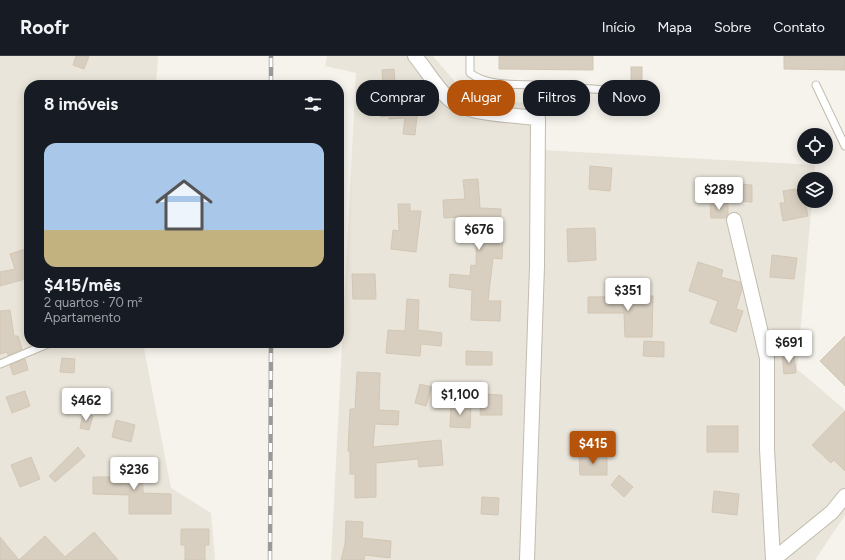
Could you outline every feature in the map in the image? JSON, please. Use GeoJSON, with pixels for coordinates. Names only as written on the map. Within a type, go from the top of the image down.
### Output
{"type":"FeatureCollection","features":[{"type":"Feature","properties":{"kind":"street"},"geometry":{"type":"LineString","coordinates":[[415,56],[447,97],[457,104],[472,109],[538,118],[537,259],[528,560]]}},
{"type":"Feature","properties":{"kind":"street"},"geometry":{"type":"LineString","coordinates":[[734,220],[767,358],[767,448],[773,560]]}},
{"type":"Feature","properties":{"kind":"street"},"geometry":{"type":"LineString","coordinates":[[773,560],[832,512],[845,496]]}},
{"type":"Feature","properties":{"kind":"lane"},"geometry":{"type":"LineString","coordinates":[[470,56],[470,73],[478,80],[490,83],[523,84]]}},
{"type":"Feature","properties":{"kind":"lane"},"geometry":{"type":"LineString","coordinates":[[816,85],[845,146]]}},
{"type":"Feature","properties":{"kind":"lane"},"geometry":{"type":"LineString","coordinates":[[0,364],[38,348]]}},
{"type":"Feature","properties":{"kind":"shaded area"},"geometry":{"type":"Polygon","coordinates":[[[0,56],[158,56],[156,80],[24,80],[24,348],[144,348],[171,488],[211,513],[215,560],[0,560],[0,56]]]}},
{"type":"Feature","properties":{"kind":"shaded area"},"geometry":{"type":"Polygon","coordinates":[[[327,56],[433,56],[453,80],[447,80],[447,116],[515,116],[515,102],[523,103],[523,116],[544,116],[543,150],[815,165],[814,172],[797,172],[797,208],[811,208],[797,369],[845,410],[845,515],[815,560],[331,560],[342,348],[344,348],[344,307],[356,73],[325,66],[327,56]]]}},
{"type":"Feature","properties":{"kind":"building"},"geometry":{"type":"Polygon","coordinates":[[[76,56],[89,56],[84,69],[73,65],[76,56]]]}},
{"type":"Feature","properties":{"kind":"building"},"geometry":{"type":"Polygon","coordinates":[[[499,56],[593,56],[593,70],[499,69],[499,56]]]}},
{"type":"Feature","properties":{"kind":"building"},"geometry":{"type":"Polygon","coordinates":[[[784,56],[845,56],[845,70],[784,69],[784,56]]]}},
{"type":"Feature","properties":{"kind":"building"},"geometry":{"type":"Polygon","coordinates":[[[631,67],[642,67],[642,80],[631,80],[631,67]]]}},
{"type":"Feature","properties":{"kind":"building"},"geometry":{"type":"Polygon","coordinates":[[[394,69],[395,80],[383,80],[382,70],[394,69]]]}},
{"type":"Feature","properties":{"kind":"building"},"geometry":{"type":"Polygon","coordinates":[[[389,116],[417,116],[415,135],[403,134],[405,118],[389,119],[389,116]]]}},
{"type":"Feature","properties":{"kind":"building"},"geometry":{"type":"Polygon","coordinates":[[[590,166],[612,168],[610,191],[589,189],[590,166]]]}},
{"type":"Feature","properties":{"kind":"building"},"geometry":{"type":"Polygon","coordinates":[[[478,179],[480,208],[501,209],[500,237],[503,237],[502,259],[493,258],[488,301],[501,301],[500,321],[471,320],[472,290],[449,287],[450,274],[470,276],[471,265],[476,266],[477,224],[475,224],[475,216],[444,218],[443,200],[465,199],[463,180],[478,179]]]}},
{"type":"Feature","properties":{"kind":"building"},"geometry":{"type":"Polygon","coordinates":[[[734,184],[752,185],[752,202],[733,201],[734,184]]]}},
{"type":"Feature","properties":{"kind":"building"},"geometry":{"type":"Polygon","coordinates":[[[796,189],[797,208],[806,208],[808,216],[783,221],[780,203],[785,203],[783,191],[796,189]]]}},
{"type":"Feature","properties":{"kind":"building"},"geometry":{"type":"Polygon","coordinates":[[[728,203],[728,214],[726,218],[711,218],[710,204],[728,203]]]}},
{"type":"Feature","properties":{"kind":"building"},"geometry":{"type":"Polygon","coordinates":[[[398,204],[410,204],[410,211],[421,211],[416,252],[391,249],[393,230],[399,231],[398,204]]]}},
{"type":"Feature","properties":{"kind":"building"},"geometry":{"type":"Polygon","coordinates":[[[595,228],[596,260],[568,262],[567,229],[595,228]]]}},
{"type":"Feature","properties":{"kind":"building"},"geometry":{"type":"Polygon","coordinates":[[[24,250],[24,279],[0,286],[0,272],[15,269],[10,254],[24,250]]]}},
{"type":"Feature","properties":{"kind":"building"},"geometry":{"type":"Polygon","coordinates":[[[772,255],[797,258],[794,279],[770,277],[772,255]]]}},
{"type":"Feature","properties":{"kind":"building"},"geometry":{"type":"Polygon","coordinates":[[[698,262],[723,270],[721,277],[740,282],[742,289],[736,309],[743,311],[736,332],[710,323],[718,301],[689,291],[698,262]]]}},
{"type":"Feature","properties":{"kind":"building"},"geometry":{"type":"Polygon","coordinates":[[[352,274],[375,274],[376,299],[353,299],[352,274]]]}},
{"type":"Feature","properties":{"kind":"building"},"geometry":{"type":"Polygon","coordinates":[[[653,296],[652,337],[625,337],[624,313],[588,313],[588,297],[653,296]]]}},
{"type":"Feature","properties":{"kind":"building"},"geometry":{"type":"Polygon","coordinates":[[[407,299],[419,300],[418,330],[442,333],[441,346],[421,344],[420,356],[386,353],[388,330],[405,331],[407,299]]]}},
{"type":"Feature","properties":{"kind":"building"},"geometry":{"type":"Polygon","coordinates":[[[10,310],[14,336],[18,336],[22,349],[8,355],[7,352],[0,354],[0,311],[10,310]]]}},
{"type":"Feature","properties":{"kind":"building"},"geometry":{"type":"Polygon","coordinates":[[[845,336],[845,386],[820,361],[845,336]]]}},
{"type":"Feature","properties":{"kind":"building"},"geometry":{"type":"Polygon","coordinates":[[[644,341],[664,342],[664,357],[643,356],[644,341]]]}},
{"type":"Feature","properties":{"kind":"building"},"geometry":{"type":"Polygon","coordinates":[[[466,351],[492,352],[492,365],[466,365],[466,351]]]}},
{"type":"Feature","properties":{"kind":"building"},"geometry":{"type":"Polygon","coordinates":[[[794,354],[796,373],[784,374],[782,355],[794,354]]]}},
{"type":"Feature","properties":{"kind":"building"},"geometry":{"type":"Polygon","coordinates":[[[62,358],[75,359],[74,373],[60,372],[62,358]]]}},
{"type":"Feature","properties":{"kind":"building"},"geometry":{"type":"Polygon","coordinates":[[[25,359],[28,370],[13,375],[10,365],[25,359]]]}},
{"type":"Feature","properties":{"kind":"building"},"geometry":{"type":"Polygon","coordinates":[[[357,372],[380,373],[379,410],[399,411],[398,425],[375,424],[373,447],[441,440],[443,465],[419,467],[418,459],[376,463],[376,497],[355,498],[355,474],[350,474],[350,451],[348,451],[350,409],[355,409],[357,372]]]}},
{"type":"Feature","properties":{"kind":"building"},"geometry":{"type":"Polygon","coordinates":[[[420,384],[432,387],[426,406],[415,403],[420,384]]]}},
{"type":"Feature","properties":{"kind":"building"},"geometry":{"type":"Polygon","coordinates":[[[25,391],[30,406],[12,413],[6,397],[25,391]]]}},
{"type":"Feature","properties":{"kind":"building"},"geometry":{"type":"Polygon","coordinates":[[[481,394],[502,395],[502,415],[480,415],[481,394]]]}},
{"type":"Feature","properties":{"kind":"building"},"geometry":{"type":"Polygon","coordinates":[[[451,404],[471,405],[470,428],[450,427],[451,404]]]}},
{"type":"Feature","properties":{"kind":"building"},"geometry":{"type":"Polygon","coordinates":[[[845,411],[845,471],[834,460],[831,463],[812,445],[845,411]]]}},
{"type":"Feature","properties":{"kind":"building"},"geometry":{"type":"Polygon","coordinates":[[[83,413],[93,416],[89,430],[80,428],[83,413]]]}},
{"type":"Feature","properties":{"kind":"building"},"geometry":{"type":"Polygon","coordinates":[[[116,420],[135,425],[131,442],[112,437],[116,420]]]}},
{"type":"Feature","properties":{"kind":"building"},"geometry":{"type":"Polygon","coordinates":[[[707,426],[738,426],[738,452],[707,452],[707,426]]]}},
{"type":"Feature","properties":{"kind":"building"},"geometry":{"type":"Polygon","coordinates":[[[78,447],[85,456],[55,482],[49,476],[78,447]]]}},
{"type":"Feature","properties":{"kind":"building"},"geometry":{"type":"Polygon","coordinates":[[[607,455],[607,475],[580,475],[579,456],[607,455]]]}},
{"type":"Feature","properties":{"kind":"building"},"geometry":{"type":"Polygon","coordinates":[[[31,457],[40,479],[20,487],[11,465],[31,457]]]}},
{"type":"Feature","properties":{"kind":"building"},"geometry":{"type":"Polygon","coordinates":[[[142,460],[143,493],[171,494],[171,514],[129,514],[129,495],[93,494],[93,477],[125,477],[124,461],[142,460]]]}},
{"type":"Feature","properties":{"kind":"building"},"geometry":{"type":"Polygon","coordinates":[[[619,475],[633,487],[624,497],[611,485],[619,475]]]}},
{"type":"Feature","properties":{"kind":"building"},"geometry":{"type":"Polygon","coordinates":[[[714,491],[739,494],[737,515],[712,512],[714,491]]]}},
{"type":"Feature","properties":{"kind":"building"},"geometry":{"type":"Polygon","coordinates":[[[482,497],[499,498],[498,515],[481,514],[482,497]]]}},
{"type":"Feature","properties":{"kind":"building"},"geometry":{"type":"Polygon","coordinates":[[[346,521],[363,522],[362,538],[391,541],[390,558],[365,555],[364,560],[341,560],[345,544],[346,521]]]}},
{"type":"Feature","properties":{"kind":"building"},"geometry":{"type":"Polygon","coordinates":[[[181,529],[209,529],[209,545],[205,545],[205,560],[185,560],[185,545],[181,545],[181,529]]]}},
{"type":"Feature","properties":{"kind":"building"},"geometry":{"type":"Polygon","coordinates":[[[94,532],[118,560],[19,560],[45,536],[65,557],[94,532]]]}},
{"type":"Feature","properties":{"kind":"building"},"geometry":{"type":"Polygon","coordinates":[[[0,537],[19,560],[0,560],[0,537]]]}},
{"type":"Feature","properties":{"kind":"railway"},"geometry":{"type":"LineString","coordinates":[[271,56],[271,80]]}},
{"type":"Feature","properties":{"kind":"railway"},"geometry":{"type":"LineString","coordinates":[[270,560],[271,348]]}}]}
